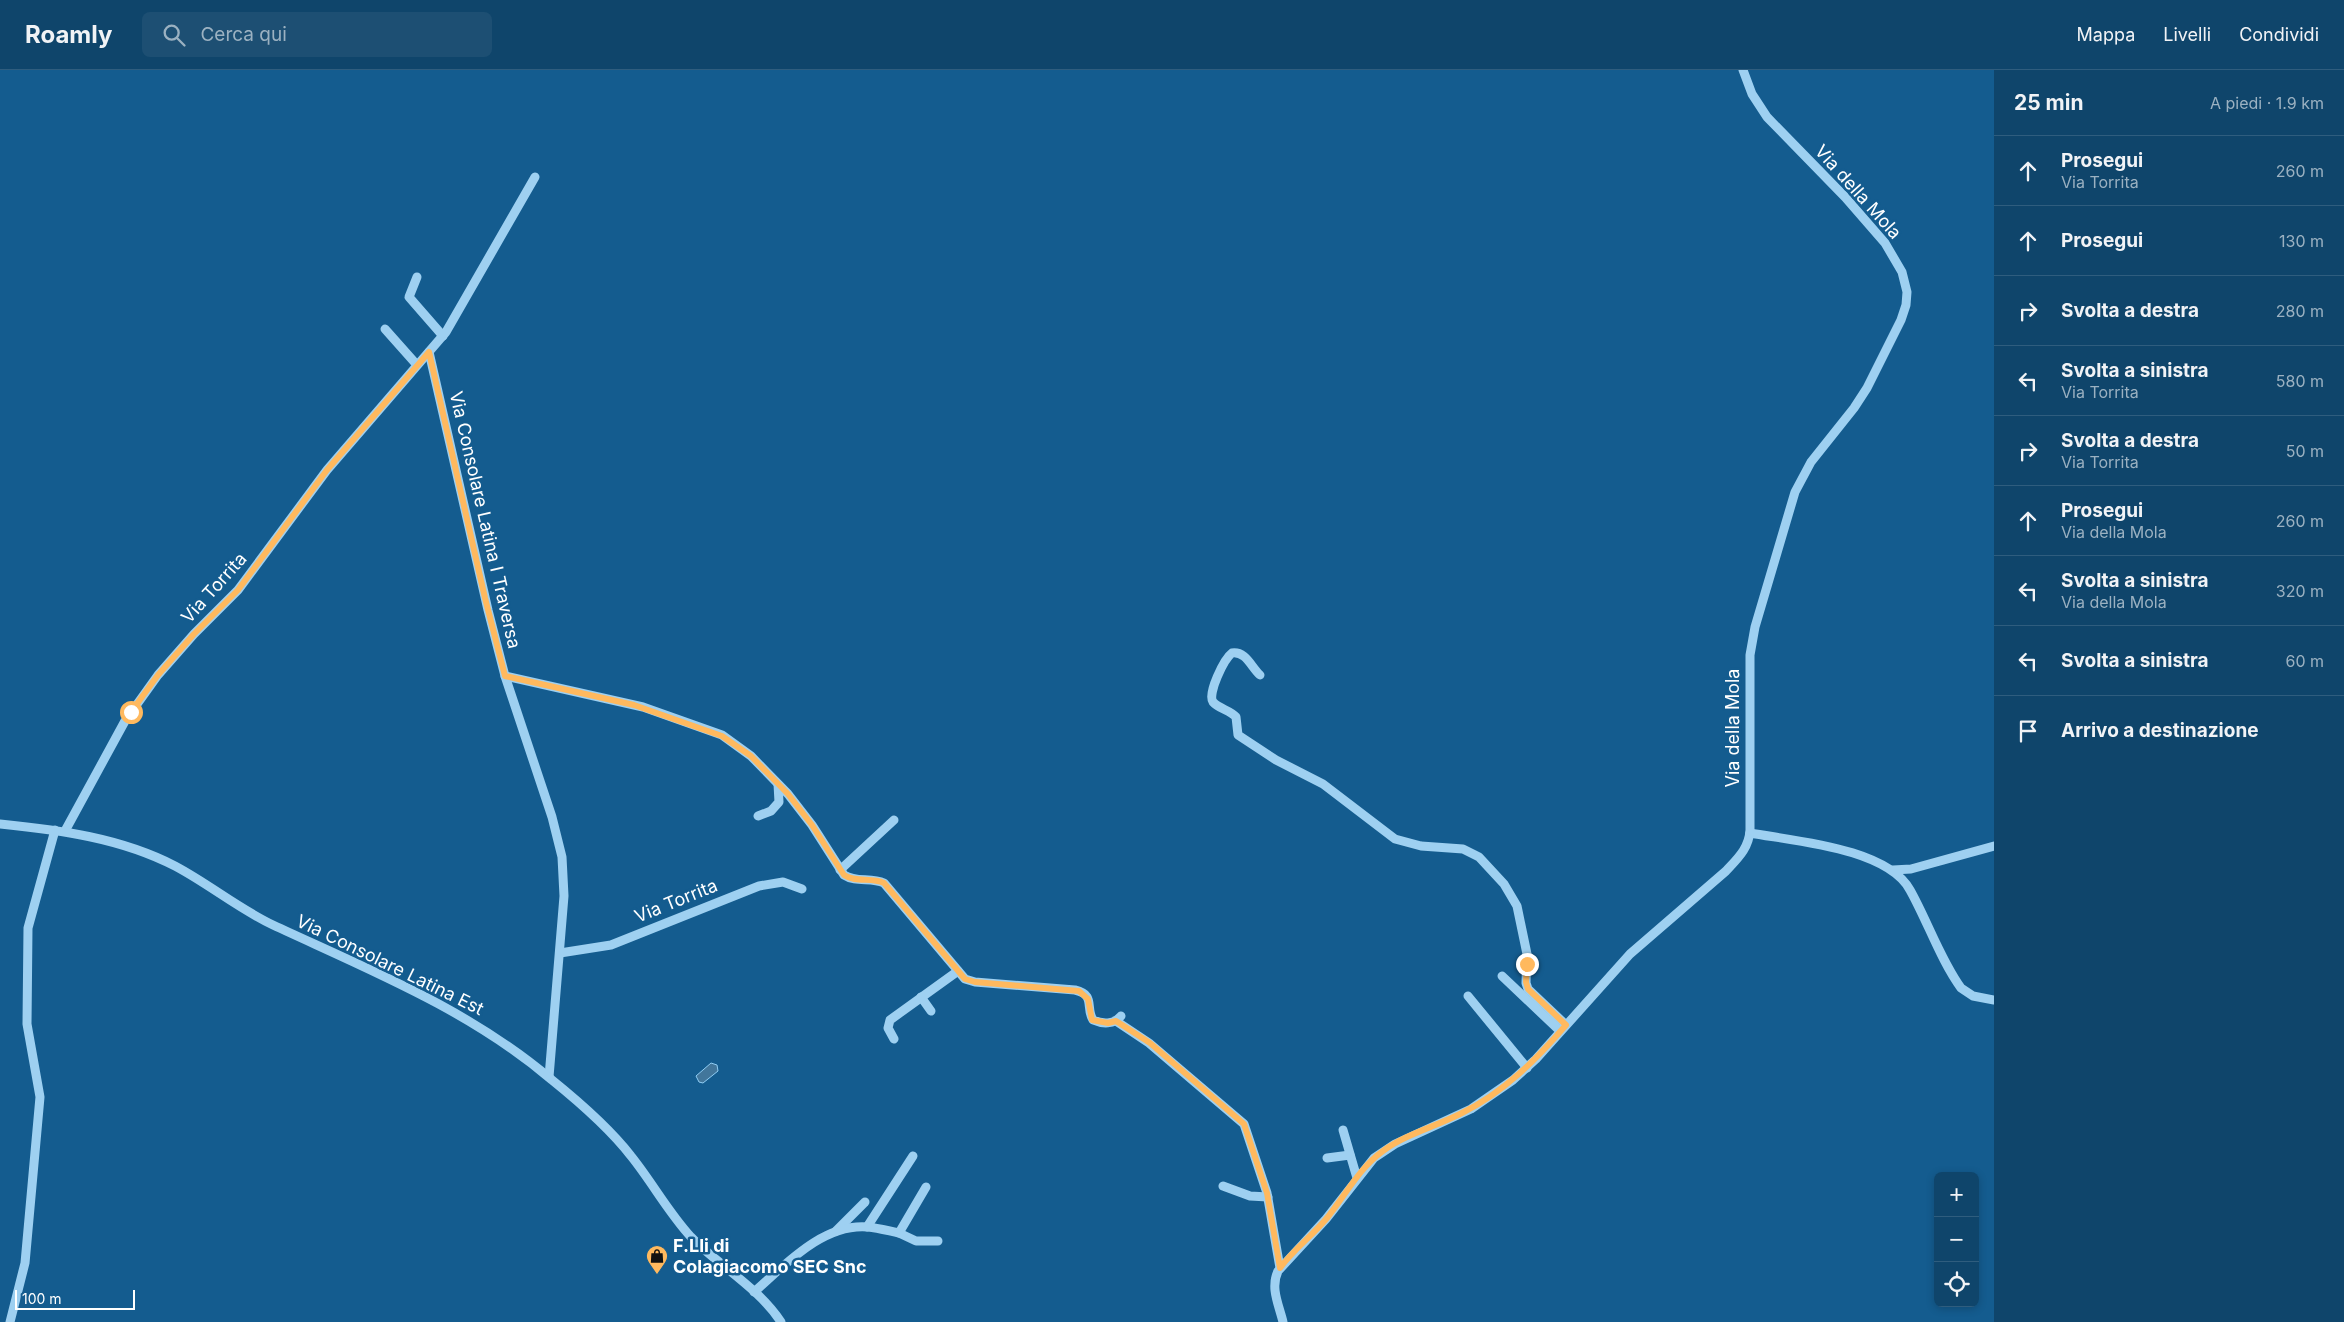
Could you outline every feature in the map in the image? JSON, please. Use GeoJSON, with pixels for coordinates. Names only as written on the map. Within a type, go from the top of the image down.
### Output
{"type":"FeatureCollection","features":[{"type":"Feature","properties":{"kind":"street","name":"Via della Mola"},"geometry":{"type":"LineString","coordinates":[[1280,1268],[1326,1219],[1371,1162],[1385,1150],[1471,1109],[1495,1094],[1527,1068],[1630,954],[1734,862],[1745,849],[1750,833],[1750,655],[1755,627],[1782,530],[1805,472],[1820,448],[1858,403],[1870,382],[1901,320],[1906,305],[1907,292],[1902,272],[1885,243],[1845,197],[1767,117],[1752,94],[1743,70]]}},
{"type":"Feature","properties":{"kind":"street","name":"Via Torrita"},"geometry":{"type":"LineString","coordinates":[[65,831],[125,721],[158,675],[194,634],[238,590],[327,470],[443,336],[536,177]]}},
{"type":"Feature","properties":{"kind":"street"},"geometry":{"type":"LineString","coordinates":[[417,277],[410,297],[443,336]]}},
{"type":"Feature","properties":{"kind":"street"},"geometry":{"type":"LineString","coordinates":[[385,329],[417,365]]}},
{"type":"Feature","properties":{"kind":"street","name":"Via Consolare Latina I Traversa"},"geometry":{"type":"LineString","coordinates":[[429,352],[483,589],[505,676],[552,817],[560,850],[565,892],[549,1077]]}},
{"type":"Feature","properties":{"kind":"street"},"geometry":{"type":"LineString","coordinates":[[1260,675],[1244,656],[1238,652],[1232,653],[1226,658],[1212,690],[1211,697],[1214,703],[1236,717],[1238,735],[1276,760],[1328,787],[1396,839],[1421,846],[1463,849],[1479,857],[1504,884],[1517,906],[1527,954],[1526,982],[1528,989],[1563,1028]]}},
{"type":"Feature","properties":{"kind":"street"},"geometry":{"type":"LineString","coordinates":[[505,676],[634,705],[722,736],[751,756],[778,784],[804,814],[840,870],[851,879],[877,880],[884,883],[967,980],[1079,991],[1088,999],[1092,1020],[1108,1023],[1119,1019],[1150,1043],[1241,1121],[1248,1133],[1268,1196],[1280,1268],[1274,1288],[1283,1322]]}},
{"type":"Feature","properties":{"kind":"street"},"geometry":{"type":"LineString","coordinates":[[758,816],[771,811],[779,802],[778,784]]}},
{"type":"Feature","properties":{"kind":"street"},"geometry":{"type":"LineString","coordinates":[[840,870],[894,820]]}},
{"type":"Feature","properties":{"kind":"street","name":"Via Consolare Latina Est"},"geometry":{"type":"LineString","coordinates":[[0,824],[65,831],[136,850],[173,865],[257,917],[405,986],[496,1038],[549,1077],[628,1152],[690,1236],[754,1292],[781,1322]]}},
{"type":"Feature","properties":{"kind":"street"},"geometry":{"type":"LineString","coordinates":[[10,1322],[24,1269],[40,1097],[27,1024],[28,928],[55,830]]}},
{"type":"Feature","properties":{"kind":"street"},"geometry":{"type":"LineString","coordinates":[[1750,833],[1848,852],[1879,862],[1892,870],[1910,890],[1961,988],[1974,996],[1994,1000]]}},
{"type":"Feature","properties":{"kind":"street"},"geometry":{"type":"LineString","coordinates":[[1892,870],[1915,868],[1994,846]]}},
{"type":"Feature","properties":{"kind":"street","name":"Via Torrita"},"geometry":{"type":"LineString","coordinates":[[560,954],[611,945],[759,886],[783,882],[802,889]]}},
{"type":"Feature","properties":{"kind":"street"},"geometry":{"type":"LineString","coordinates":[[894,1039],[888,1028],[890,1020],[958,971]]}},
{"type":"Feature","properties":{"kind":"street"},"geometry":{"type":"LineString","coordinates":[[1502,976],[1563,1028]]}},
{"type":"Feature","properties":{"kind":"street"},"geometry":{"type":"LineString","coordinates":[[1468,996],[1527,1068]]}},
{"type":"Feature","properties":{"kind":"street"},"geometry":{"type":"LineString","coordinates":[[921,997],[931,1011]]}},
{"type":"Feature","properties":{"kind":"street"},"geometry":{"type":"LineString","coordinates":[[1343,1130],[1357,1178]]}},
{"type":"Feature","properties":{"kind":"street"},"geometry":{"type":"LineString","coordinates":[[1327,1158],[1350,1154]]}},
{"type":"Feature","properties":{"kind":"street"},"geometry":{"type":"LineString","coordinates":[[867,1226],[913,1156]]}},
{"type":"Feature","properties":{"kind":"street"},"geometry":{"type":"LineString","coordinates":[[1222,1186],[1250,1196],[1268,1196]]}},
{"type":"Feature","properties":{"kind":"street"},"geometry":{"type":"LineString","coordinates":[[899,1233],[926,1187]]}},
{"type":"Feature","properties":{"kind":"street"},"geometry":{"type":"LineString","coordinates":[[754,1292],[800,1253],[836,1231],[865,1202]]}},
{"type":"Feature","properties":{"kind":"street"},"geometry":{"type":"LineString","coordinates":[[836,1231],[867,1226],[899,1233],[916,1241],[938,1241]]}},
{"type":"Feature","properties":{"kind":"water"},"geometry":{"type":"Polygon","coordinates":[[[711,1063],[717,1065],[718,1071],[703,1083],[699,1082],[696,1076],[711,1063]]]}},
{"type":"Feature","properties":{"kind":"place","name":"F.Lli di Colagiacomo SEC Snc"},"geometry":{"type":"Point","coordinates":[657,1275]}},
{"type":"Feature","properties":{"kind":"route"},"geometry":{"type":"LineString","coordinates":[[131,712],[158,675],[194,634],[229,601],[327,470],[429,352],[485,598],[505,676],[634,705],[665,714],[722,736],[751,756],[788,794],[812,825],[844,875],[851,879],[877,880],[884,883],[965,979],[975,982],[1079,991],[1088,999],[1092,1020],[1108,1023],[1116,1021],[1150,1043],[1244,1124],[1267,1193],[1280,1268],[1326,1219],[1363,1170],[1377,1155],[1466,1111],[1495,1094],[1531,1064],[1566,1025],[1528,989],[1526,982],[1527,964]]}}]}
